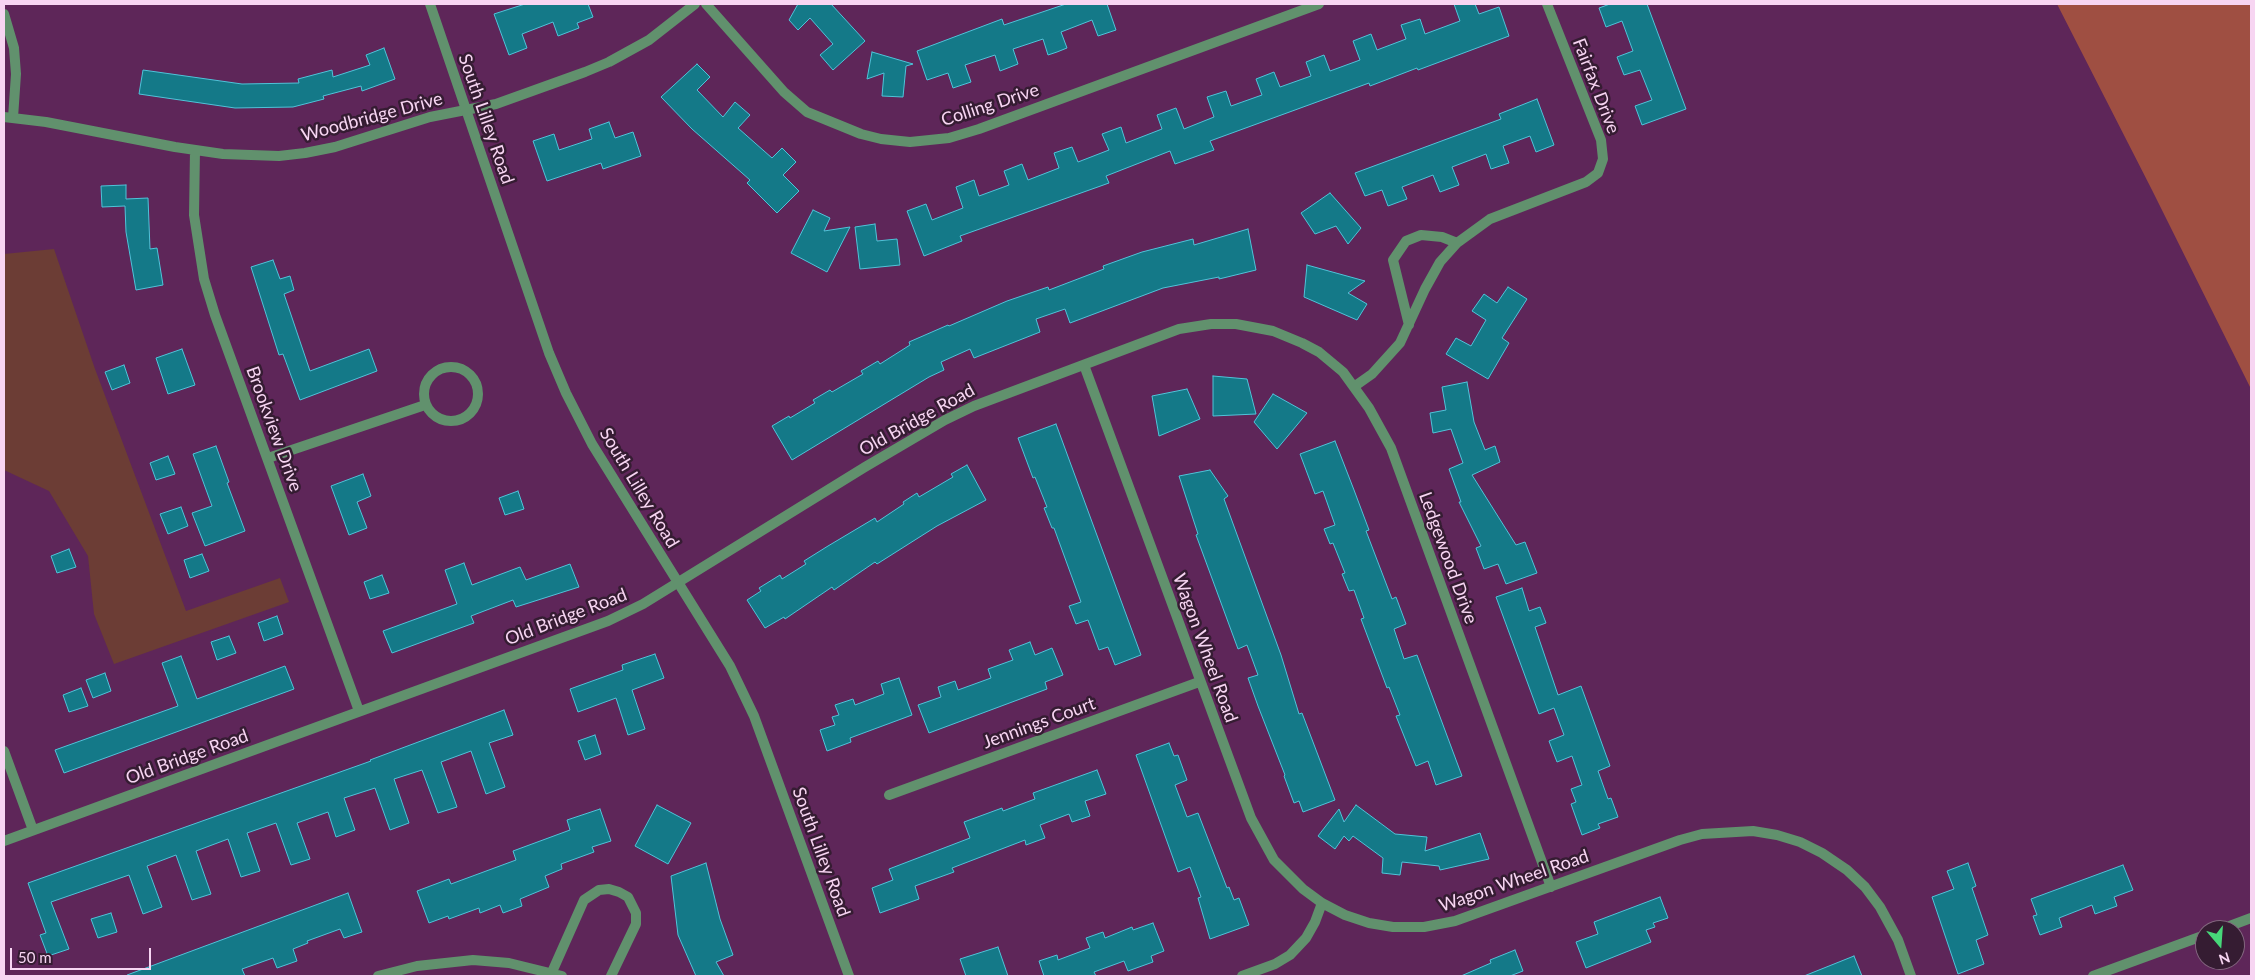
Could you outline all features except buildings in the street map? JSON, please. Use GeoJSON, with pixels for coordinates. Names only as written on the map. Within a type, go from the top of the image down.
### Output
{"type":"FeatureCollection","features":[{"type":"Feature","properties":{"kind":"street","name":"South Lilley Road"},"geometry":{"type":"LineString","coordinates":[[430,4],[549,353],[566,393],[592,444],[730,666],[754,716],[850,976]]}},
{"type":"Feature","properties":{"kind":"street","name":"Woodbridge Drive"},"geometry":{"type":"LineString","coordinates":[[8,118],[223,154],[280,156],[305,153],[335,147],[430,117],[496,104],[610,62],[649,40],[695,4]]}},
{"type":"Feature","properties":{"kind":"street","name":"Colling Drive"},"geometry":{"type":"LineString","coordinates":[[706,4],[784,92],[807,112],[861,134],[881,139],[910,142],[949,138],[979,129],[1319,4]]}},
{"type":"Feature","properties":{"kind":"street","name":"Fairfax Drive"},"geometry":{"type":"LineString","coordinates":[[1356,386],[1391,355],[1400,343],[1424,289],[1440,262],[1457,243],[1490,219],[1586,182],[1598,173],[1602,158],[1601,140],[1547,4]]}},
{"type":"Feature","properties":{"kind":"street"},"geometry":{"type":"LineString","coordinates":[[4,14],[14,48],[16,74],[8,118]]}},
{"type":"Feature","properties":{"kind":"street","name":"Brookview Drive"},"geometry":{"type":"LineString","coordinates":[[195,150],[194,215],[204,279],[215,315],[359,711]]}},
{"type":"Feature","properties":{"kind":"street"},"geometry":{"type":"LineString","coordinates":[[1409,325],[1393,260],[1406,241],[1421,235],[1442,237],[1457,243]]}},
{"type":"Feature","properties":{"kind":"street","name":"Old Bridge Road"},"geometry":{"type":"LineString","coordinates":[[4,841],[608,621],[643,604],[945,420],[1009,392],[1180,329],[1224,324]]}},
{"type":"Feature","properties":{"kind":"street","name":"Ledgewood Drive"},"geometry":{"type":"LineString","coordinates":[[1224,324],[1273,331],[1302,343],[1319,352],[1343,372],[1356,386],[1391,448],[1551,887]]}},
{"type":"Feature","properties":{"kind":"street","name":"Wagon Wheel Road"},"geometry":{"type":"LineString","coordinates":[[1084,365],[1251,818],[1261,840],[1274,860],[1289,877],[1322,903],[1345,915],[1369,923],[1393,927],[1424,927],[1455,921],[1680,840],[1702,834],[1753,832],[1777,835],[1800,842],[1822,853],[1847,870],[1865,887],[1890,923],[1911,976]]}},
{"type":"Feature","properties":{"kind":"street"},"geometry":{"type":"LineString","coordinates":[[451,367],[462,369],[470,375],[476,384],[478,394],[476,405],[470,414],[461,420],[450,422],[440,420],[431,414],[425,405],[423,394],[425,384],[431,375],[440,369],[451,367]]}},
{"type":"Feature","properties":{"kind":"street"},"geometry":{"type":"LineString","coordinates":[[268,458],[425,405]]}},
{"type":"Feature","properties":{"kind":"street","name":"Jennings Court"},"geometry":{"type":"LineString","coordinates":[[889,795],[1200,682]]}},
{"type":"Feature","properties":{"kind":"street"},"geometry":{"type":"LineString","coordinates":[[4,751],[33,830]]}},
{"type":"Feature","properties":{"kind":"street"},"geometry":{"type":"LineString","coordinates":[[552,972],[584,900],[599,890],[609,889],[619,892],[628,898],[636,913],[636,924],[611,976]]}},
{"type":"Feature","properties":{"kind":"street"},"geometry":{"type":"LineString","coordinates":[[1242,976],[1275,964],[1290,954],[1306,938],[1315,922],[1322,903]]}},
{"type":"Feature","properties":{"kind":"street"},"geometry":{"type":"LineString","coordinates":[[2093,976],[2195,939]]}},
{"type":"Feature","properties":{"kind":"street"},"geometry":{"type":"LineString","coordinates":[[378,976],[417,966],[473,960],[510,963],[562,976]]}},
{"type":"Feature","properties":{"kind":"shaded area"},"geometry":{"type":"Polygon","coordinates":[[[2057,4],[2251,4],[2251,389],[2152,190],[2057,4]]]}},
{"type":"Feature","properties":{"kind":"shaded area"},"geometry":{"type":"Polygon","coordinates":[[[54,249],[95,369],[186,611],[280,578],[289,602],[114,664],[94,614],[88,556],[49,491],[4,470],[4,254],[54,249]]]}}]}
